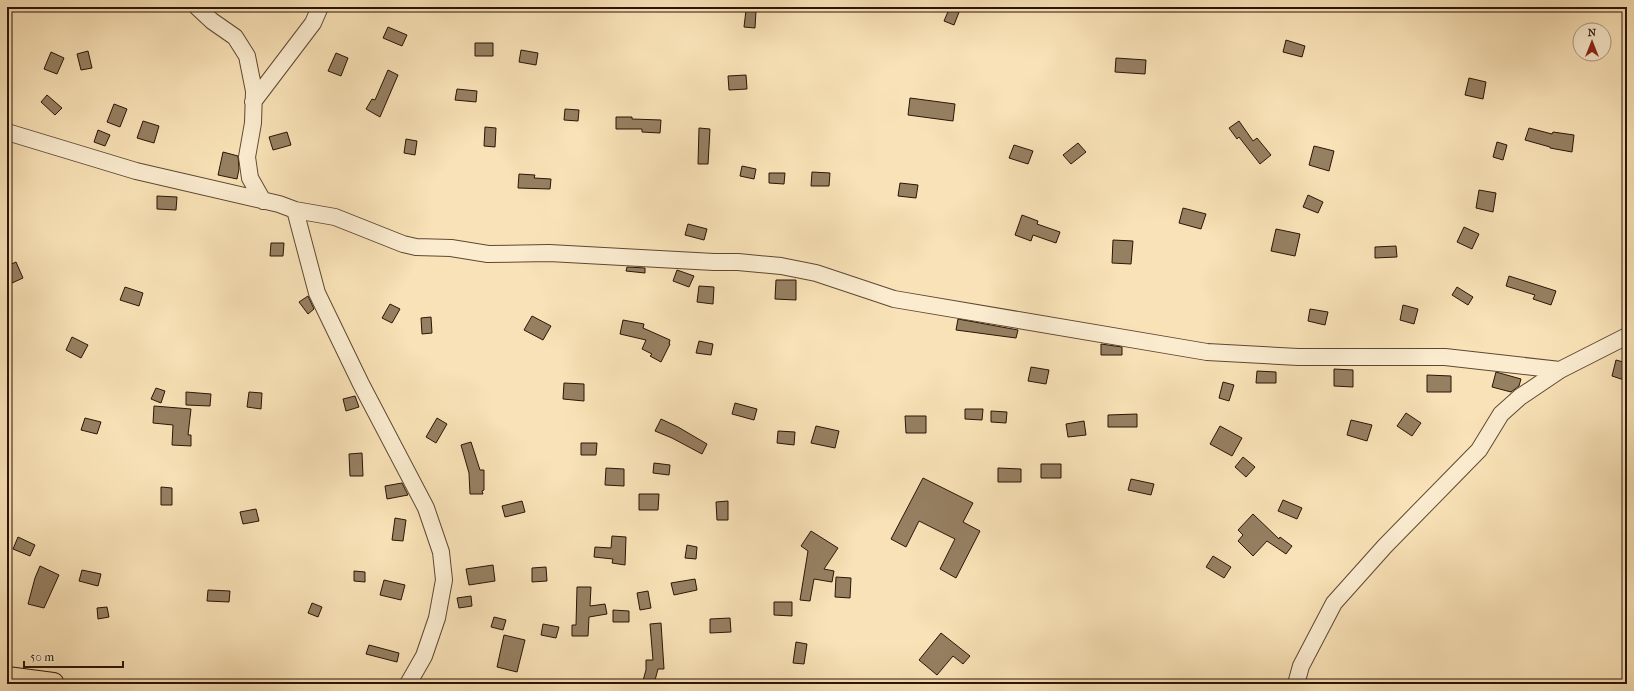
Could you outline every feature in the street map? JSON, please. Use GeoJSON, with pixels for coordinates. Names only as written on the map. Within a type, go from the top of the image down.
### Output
{"type":"FeatureCollection","features":[{"type":"Feature","properties":{"kind":"main road"},"geometry":{"type":"LineString","coordinates":[[7,678],[54,684]]}},
{"type":"Feature","properties":{"kind":"street"},"geometry":{"type":"LineString","coordinates":[[197,7],[212,21],[236,37],[247,56],[254,91],[253,124],[247,157],[250,178],[264,201]]}},
{"type":"Feature","properties":{"kind":"street"},"geometry":{"type":"LineString","coordinates":[[254,102],[313,23],[320,7]]}},
{"type":"Feature","properties":{"kind":"street"},"geometry":{"type":"LineString","coordinates":[[7,132],[136,171],[279,204],[295,210],[335,217],[403,244],[416,247],[451,248],[488,254],[549,252],[714,262],[738,262],[781,266],[816,273],[894,299],[1207,352],[1298,357],[1445,357],[1560,370]]}},
{"type":"Feature","properties":{"kind":"street"},"geometry":{"type":"LineString","coordinates":[[295,210],[317,293],[361,384],[426,508],[441,552],[444,580],[437,618],[424,656],[408,684]]}},
{"type":"Feature","properties":{"kind":"street"},"geometry":{"type":"LineString","coordinates":[[1296,684],[1301,666],[1334,604],[1385,546],[1479,450],[1501,414],[1520,397],[1560,370],[1627,336]]}},
{"type":"Feature","properties":{"kind":"building"},"geometry":{"type":"Polygon","coordinates":[[[950,7],[961,7],[954,25],[944,21],[950,7]]]}},
{"type":"Feature","properties":{"kind":"building"},"geometry":{"type":"Polygon","coordinates":[[[746,10],[756,11],[755,28],[744,27],[746,10]]]}},
{"type":"Feature","properties":{"kind":"building"},"geometry":{"type":"Polygon","coordinates":[[[388,27],[407,35],[402,46],[383,38],[388,27]]]}},
{"type":"Feature","properties":{"kind":"building"},"geometry":{"type":"Polygon","coordinates":[[[1286,40],[1305,46],[1302,57],[1283,52],[1286,40]]]}},
{"type":"Feature","properties":{"kind":"building"},"geometry":{"type":"Polygon","coordinates":[[[475,43],[493,43],[493,56],[475,56],[475,43]]]}},
{"type":"Feature","properties":{"kind":"building"},"geometry":{"type":"Polygon","coordinates":[[[521,50],[538,53],[536,65],[519,62],[521,50]]]}},
{"type":"Feature","properties":{"kind":"building"},"geometry":{"type":"Polygon","coordinates":[[[88,51],[92,68],[81,70],[77,54],[88,51]]]}},
{"type":"Feature","properties":{"kind":"building"},"geometry":{"type":"Polygon","coordinates":[[[51,52],[64,58],[57,74],[44,69],[51,52]]]}},
{"type":"Feature","properties":{"kind":"building"},"geometry":{"type":"Polygon","coordinates":[[[336,53],[348,58],[341,76],[328,71],[336,53]]]}},
{"type":"Feature","properties":{"kind":"building"},"geometry":{"type":"Polygon","coordinates":[[[1116,58],[1146,60],[1145,74],[1115,72],[1116,58]]]}},
{"type":"Feature","properties":{"kind":"building"},"geometry":{"type":"Polygon","coordinates":[[[388,70],[398,75],[380,117],[366,109],[372,99],[375,100],[388,70]]]}},
{"type":"Feature","properties":{"kind":"building"},"geometry":{"type":"Polygon","coordinates":[[[746,75],[747,89],[729,90],[728,76],[746,75]]]}},
{"type":"Feature","properties":{"kind":"building"},"geometry":{"type":"Polygon","coordinates":[[[1469,78],[1486,82],[1483,99],[1465,95],[1469,78]]]}},
{"type":"Feature","properties":{"kind":"building"},"geometry":{"type":"Polygon","coordinates":[[[457,89],[477,91],[476,102],[455,100],[457,89]]]}},
{"type":"Feature","properties":{"kind":"building"},"geometry":{"type":"Polygon","coordinates":[[[47,95],[62,108],[55,115],[41,102],[47,95]]]}},
{"type":"Feature","properties":{"kind":"building"},"geometry":{"type":"Polygon","coordinates":[[[910,98],[955,104],[953,121],[908,115],[910,98]]]}},
{"type":"Feature","properties":{"kind":"building"},"geometry":{"type":"Polygon","coordinates":[[[114,104],[127,109],[120,127],[107,122],[114,104]]]}},
{"type":"Feature","properties":{"kind":"building"},"geometry":{"type":"Polygon","coordinates":[[[565,109],[579,110],[578,121],[564,120],[565,109]]]}},
{"type":"Feature","properties":{"kind":"building"},"geometry":{"type":"Polygon","coordinates":[[[616,117],[661,120],[660,133],[642,132],[642,129],[616,129],[616,117]]]}},
{"type":"Feature","properties":{"kind":"building"},"geometry":{"type":"Polygon","coordinates":[[[143,121],[159,126],[154,143],[137,138],[143,121]]]}},
{"type":"Feature","properties":{"kind":"building"},"geometry":{"type":"Polygon","coordinates":[[[1239,121],[1253,141],[1257,138],[1271,155],[1260,164],[1239,137],[1237,139],[1229,128],[1239,121]]]}},
{"type":"Feature","properties":{"kind":"building"},"geometry":{"type":"Polygon","coordinates":[[[485,127],[496,128],[495,147],[484,146],[485,127]]]}},
{"type":"Feature","properties":{"kind":"building"},"geometry":{"type":"Polygon","coordinates":[[[699,128],[710,129],[708,164],[698,164],[699,128]]]}},
{"type":"Feature","properties":{"kind":"building"},"geometry":{"type":"Polygon","coordinates":[[[1529,128],[1552,134],[1553,132],[1574,135],[1572,152],[1550,148],[1525,140],[1529,128]]]}},
{"type":"Feature","properties":{"kind":"building"},"geometry":{"type":"Polygon","coordinates":[[[98,130],[110,135],[105,146],[94,142],[98,130]]]}},
{"type":"Feature","properties":{"kind":"building"},"geometry":{"type":"Polygon","coordinates":[[[287,132],[291,145],[273,150],[269,137],[287,132]]]}},
{"type":"Feature","properties":{"kind":"building"},"geometry":{"type":"Polygon","coordinates":[[[406,139],[417,141],[415,155],[404,153],[406,139]]]}},
{"type":"Feature","properties":{"kind":"building"},"geometry":{"type":"Polygon","coordinates":[[[1497,142],[1507,145],[1503,160],[1493,157],[1497,142]]]}},
{"type":"Feature","properties":{"kind":"building"},"geometry":{"type":"Polygon","coordinates":[[[1078,143],[1086,152],[1071,164],[1063,155],[1078,143]]]}},
{"type":"Feature","properties":{"kind":"building"},"geometry":{"type":"Polygon","coordinates":[[[1014,145],[1033,151],[1028,164],[1009,158],[1014,145]]]}},
{"type":"Feature","properties":{"kind":"building"},"geometry":{"type":"Polygon","coordinates":[[[1314,146],[1334,151],[1329,171],[1309,165],[1314,146]]]}},
{"type":"Feature","properties":{"kind":"building"},"geometry":{"type":"Polygon","coordinates":[[[223,152],[238,156],[239,169],[237,179],[218,175],[223,152]]]}},
{"type":"Feature","properties":{"kind":"building"},"geometry":{"type":"Polygon","coordinates":[[[742,166],[756,169],[754,179],[740,176],[742,166]]]}},
{"type":"Feature","properties":{"kind":"building"},"geometry":{"type":"Polygon","coordinates":[[[812,172],[830,173],[829,186],[811,186],[812,172]]]}},
{"type":"Feature","properties":{"kind":"building"},"geometry":{"type":"Polygon","coordinates":[[[769,173],[785,173],[784,184],[769,183],[769,173]]]}},
{"type":"Feature","properties":{"kind":"building"},"geometry":{"type":"Polygon","coordinates":[[[519,174],[535,175],[534,178],[551,179],[550,189],[518,188],[519,174]]]}},
{"type":"Feature","properties":{"kind":"building"},"geometry":{"type":"Polygon","coordinates":[[[900,183],[918,185],[916,198],[898,196],[900,183]]]}},
{"type":"Feature","properties":{"kind":"building"},"geometry":{"type":"Polygon","coordinates":[[[1479,190],[1496,193],[1493,212],[1476,208],[1479,190]]]}},
{"type":"Feature","properties":{"kind":"building"},"geometry":{"type":"Polygon","coordinates":[[[1308,195],[1323,202],[1318,213],[1303,207],[1308,195]]]}},
{"type":"Feature","properties":{"kind":"building"},"geometry":{"type":"Polygon","coordinates":[[[157,196],[177,197],[176,210],[157,209],[157,196]]]}},
{"type":"Feature","properties":{"kind":"building"},"geometry":{"type":"Polygon","coordinates":[[[1183,208],[1206,214],[1201,229],[1179,223],[1183,208]]]}},
{"type":"Feature","properties":{"kind":"building"},"geometry":{"type":"Polygon","coordinates":[[[1022,215],[1038,221],[1037,224],[1060,232],[1056,243],[1033,235],[1031,241],[1015,235],[1022,215]]]}},
{"type":"Feature","properties":{"kind":"building"},"geometry":{"type":"Polygon","coordinates":[[[688,224],[707,229],[704,240],[685,235],[688,224]]]}},
{"type":"Feature","properties":{"kind":"building"},"geometry":{"type":"Polygon","coordinates":[[[1464,227],[1479,234],[1472,249],[1457,242],[1464,227]]]}},
{"type":"Feature","properties":{"kind":"building"},"geometry":{"type":"Polygon","coordinates":[[[1276,229],[1300,234],[1295,256],[1271,251],[1276,229]]]}},
{"type":"Feature","properties":{"kind":"building"},"geometry":{"type":"Polygon","coordinates":[[[1113,240],[1133,241],[1131,264],[1112,263],[1113,240]]]}},
{"type":"Feature","properties":{"kind":"building"},"geometry":{"type":"Polygon","coordinates":[[[271,243],[284,243],[283,256],[270,256],[271,243]]]}},
{"type":"Feature","properties":{"kind":"building"},"geometry":{"type":"Polygon","coordinates":[[[1396,246],[1397,257],[1375,258],[1375,247],[1396,246]]]}},
{"type":"Feature","properties":{"kind":"building"},"geometry":{"type":"Polygon","coordinates":[[[16,262],[23,278],[12,283],[7,271],[7,266],[16,262]]]}},
{"type":"Feature","properties":{"kind":"building"},"geometry":{"type":"Polygon","coordinates":[[[627,267],[645,268],[645,273],[626,271],[627,267]]]}},
{"type":"Feature","properties":{"kind":"building"},"geometry":{"type":"Polygon","coordinates":[[[677,270],[694,276],[689,287],[673,281],[677,270]]]}},
{"type":"Feature","properties":{"kind":"building"},"geometry":{"type":"Polygon","coordinates":[[[1509,276],[1556,291],[1551,305],[1533,299],[1535,295],[1506,286],[1509,276]]]}},
{"type":"Feature","properties":{"kind":"building"},"geometry":{"type":"Polygon","coordinates":[[[776,280],[796,280],[796,300],[775,299],[776,280]]]}},
{"type":"Feature","properties":{"kind":"building"},"geometry":{"type":"Polygon","coordinates":[[[699,286],[714,287],[713,304],[697,302],[699,286]]]}},
{"type":"Feature","properties":{"kind":"building"},"geometry":{"type":"Polygon","coordinates":[[[125,287],[143,293],[139,306],[120,300],[125,287]]]}},
{"type":"Feature","properties":{"kind":"building"},"geometry":{"type":"Polygon","coordinates":[[[1457,287],[1473,297],[1468,305],[1452,295],[1457,287]]]}},
{"type":"Feature","properties":{"kind":"building"},"geometry":{"type":"Polygon","coordinates":[[[308,296],[314,309],[308,314],[299,302],[308,296]]]}},
{"type":"Feature","properties":{"kind":"building"},"geometry":{"type":"Polygon","coordinates":[[[390,304],[400,309],[392,323],[382,318],[390,304]]]}},
{"type":"Feature","properties":{"kind":"building"},"geometry":{"type":"Polygon","coordinates":[[[1403,305],[1418,309],[1414,324],[1400,320],[1403,305]]]}},
{"type":"Feature","properties":{"kind":"building"},"geometry":{"type":"Polygon","coordinates":[[[1310,309],[1328,312],[1325,325],[1308,321],[1310,309]]]}},
{"type":"Feature","properties":{"kind":"building"},"geometry":{"type":"Polygon","coordinates":[[[532,316],[551,326],[543,340],[524,330],[532,316]]]}},
{"type":"Feature","properties":{"kind":"building"},"geometry":{"type":"Polygon","coordinates":[[[431,317],[432,333],[422,334],[421,318],[431,317]]]}},
{"type":"Feature","properties":{"kind":"building"},"geometry":{"type":"Polygon","coordinates":[[[958,319],[1018,330],[1016,338],[956,330],[958,319]]]}},
{"type":"Feature","properties":{"kind":"building"},"geometry":{"type":"Polygon","coordinates":[[[623,320],[644,324],[643,328],[670,340],[670,344],[661,362],[650,356],[652,354],[642,349],[646,340],[620,334],[623,320]]]}},
{"type":"Feature","properties":{"kind":"building"},"geometry":{"type":"Polygon","coordinates":[[[72,337],[88,345],[81,358],[66,350],[72,337]]]}},
{"type":"Feature","properties":{"kind":"building"},"geometry":{"type":"Polygon","coordinates":[[[699,341],[713,344],[711,355],[696,353],[699,341]]]}},
{"type":"Feature","properties":{"kind":"building"},"geometry":{"type":"Polygon","coordinates":[[[1101,344],[1122,347],[1122,355],[1101,355],[1101,344]]]}},
{"type":"Feature","properties":{"kind":"building"},"geometry":{"type":"Polygon","coordinates":[[[1616,360],[1627,363],[1627,381],[1612,376],[1616,360]]]}},
{"type":"Feature","properties":{"kind":"building"},"geometry":{"type":"Polygon","coordinates":[[[1031,367],[1049,370],[1046,384],[1028,381],[1031,367]]]}},
{"type":"Feature","properties":{"kind":"building"},"geometry":{"type":"Polygon","coordinates":[[[1334,369],[1353,370],[1353,387],[1334,386],[1334,369]]]}},
{"type":"Feature","properties":{"kind":"building"},"geometry":{"type":"Polygon","coordinates":[[[1257,371],[1276,372],[1276,383],[1256,383],[1257,371]]]}},
{"type":"Feature","properties":{"kind":"building"},"geometry":{"type":"Polygon","coordinates":[[[1496,372],[1521,379],[1519,386],[1511,392],[1492,387],[1496,372]]]}},
{"type":"Feature","properties":{"kind":"building"},"geometry":{"type":"Polygon","coordinates":[[[1427,375],[1451,376],[1451,392],[1427,392],[1427,375]]]}},
{"type":"Feature","properties":{"kind":"building"},"geometry":{"type":"Polygon","coordinates":[[[1223,382],[1234,385],[1229,401],[1219,398],[1223,382]]]}},
{"type":"Feature","properties":{"kind":"building"},"geometry":{"type":"Polygon","coordinates":[[[564,383],[584,384],[584,401],[563,399],[564,383]]]}},
{"type":"Feature","properties":{"kind":"building"},"geometry":{"type":"Polygon","coordinates":[[[156,388],[165,391],[161,403],[151,399],[156,388]]]}},
{"type":"Feature","properties":{"kind":"building"},"geometry":{"type":"Polygon","coordinates":[[[186,392],[211,394],[210,406],[186,405],[186,392]]]}},
{"type":"Feature","properties":{"kind":"building"},"geometry":{"type":"Polygon","coordinates":[[[249,392],[262,393],[261,409],[247,407],[249,392]]]}},
{"type":"Feature","properties":{"kind":"building"},"geometry":{"type":"Polygon","coordinates":[[[355,396],[359,407],[346,411],[343,399],[355,396]]]}},
{"type":"Feature","properties":{"kind":"building"},"geometry":{"type":"Polygon","coordinates":[[[735,403],[757,409],[754,420],[732,414],[735,403]]]}},
{"type":"Feature","properties":{"kind":"building"},"geometry":{"type":"Polygon","coordinates":[[[154,406],[191,409],[188,435],[191,435],[191,446],[172,445],[173,425],[153,423],[154,406]]]}},
{"type":"Feature","properties":{"kind":"building"},"geometry":{"type":"Polygon","coordinates":[[[965,409],[983,409],[982,420],[965,419],[965,409]]]}},
{"type":"Feature","properties":{"kind":"building"},"geometry":{"type":"Polygon","coordinates":[[[991,411],[1007,412],[1006,423],[991,422],[991,411]]]}},
{"type":"Feature","properties":{"kind":"building"},"geometry":{"type":"Polygon","coordinates":[[[1406,413],[1421,423],[1412,436],[1397,426],[1406,413]]]}},
{"type":"Feature","properties":{"kind":"building"},"geometry":{"type":"Polygon","coordinates":[[[1137,414],[1137,427],[1108,427],[1108,415],[1137,414]]]}},
{"type":"Feature","properties":{"kind":"building"},"geometry":{"type":"Polygon","coordinates":[[[905,416],[926,416],[926,433],[906,433],[905,416]]]}},
{"type":"Feature","properties":{"kind":"building"},"geometry":{"type":"Polygon","coordinates":[[[85,418],[101,422],[97,434],[81,430],[85,418]]]}},
{"type":"Feature","properties":{"kind":"building"},"geometry":{"type":"Polygon","coordinates":[[[437,418],[447,424],[436,443],[426,437],[437,418]]]}},
{"type":"Feature","properties":{"kind":"building"},"geometry":{"type":"Polygon","coordinates":[[[661,419],[707,444],[702,454],[655,431],[661,419]]]}},
{"type":"Feature","properties":{"kind":"building"},"geometry":{"type":"Polygon","coordinates":[[[1351,420],[1372,425],[1367,441],[1347,435],[1351,420]]]}},
{"type":"Feature","properties":{"kind":"building"},"geometry":{"type":"Polygon","coordinates":[[[1084,421],[1086,435],[1068,437],[1066,424],[1084,421]]]}},
{"type":"Feature","properties":{"kind":"building"},"geometry":{"type":"Polygon","coordinates":[[[816,426],[839,431],[835,448],[811,443],[816,426]]]}},
{"type":"Feature","properties":{"kind":"building"},"geometry":{"type":"Polygon","coordinates":[[[1220,426],[1242,438],[1232,456],[1210,444],[1220,426]]]}},
{"type":"Feature","properties":{"kind":"building"},"geometry":{"type":"Polygon","coordinates":[[[778,431],[795,432],[794,445],[777,443],[778,431]]]}},
{"type":"Feature","properties":{"kind":"building"},"geometry":{"type":"Polygon","coordinates":[[[471,442],[480,470],[484,470],[483,494],[470,494],[469,473],[461,445],[471,442]]]}},
{"type":"Feature","properties":{"kind":"building"},"geometry":{"type":"Polygon","coordinates":[[[581,443],[597,443],[596,455],[581,455],[581,443]]]}},
{"type":"Feature","properties":{"kind":"building"},"geometry":{"type":"Polygon","coordinates":[[[362,453],[363,476],[350,476],[349,454],[362,453]]]}},
{"type":"Feature","properties":{"kind":"building"},"geometry":{"type":"Polygon","coordinates":[[[1243,457],[1255,467],[1246,477],[1235,467],[1243,457]]]}},
{"type":"Feature","properties":{"kind":"building"},"geometry":{"type":"Polygon","coordinates":[[[654,463],[670,465],[669,475],[653,473],[654,463]]]}},
{"type":"Feature","properties":{"kind":"building"},"geometry":{"type":"Polygon","coordinates":[[[1041,464],[1061,464],[1061,478],[1041,478],[1041,464]]]}},
{"type":"Feature","properties":{"kind":"building"},"geometry":{"type":"Polygon","coordinates":[[[606,468],[624,469],[624,486],[605,485],[606,468]]]}},
{"type":"Feature","properties":{"kind":"building"},"geometry":{"type":"Polygon","coordinates":[[[998,468],[1021,469],[1021,482],[998,482],[998,468]]]}},
{"type":"Feature","properties":{"kind":"building"},"geometry":{"type":"Polygon","coordinates":[[[923,478],[973,503],[963,522],[980,531],[956,578],[940,569],[955,539],[919,521],[906,547],[891,539],[923,478]]]}},
{"type":"Feature","properties":{"kind":"building"},"geometry":{"type":"Polygon","coordinates":[[[1131,479],[1154,484],[1151,495],[1128,490],[1131,479]]]}},
{"type":"Feature","properties":{"kind":"building"},"geometry":{"type":"Polygon","coordinates":[[[402,483],[408,495],[387,499],[385,486],[402,483]]]}},
{"type":"Feature","properties":{"kind":"building"},"geometry":{"type":"Polygon","coordinates":[[[161,487],[172,488],[172,505],[161,505],[161,487]]]}},
{"type":"Feature","properties":{"kind":"building"},"geometry":{"type":"Polygon","coordinates":[[[639,494],[659,494],[658,510],[639,510],[639,494]]]}},
{"type":"Feature","properties":{"kind":"building"},"geometry":{"type":"Polygon","coordinates":[[[1283,500],[1302,508],[1297,519],[1278,511],[1283,500]]]}},
{"type":"Feature","properties":{"kind":"building"},"geometry":{"type":"Polygon","coordinates":[[[522,501],[525,512],[505,517],[502,506],[522,501]]]}},
{"type":"Feature","properties":{"kind":"building"},"geometry":{"type":"Polygon","coordinates":[[[728,501],[728,520],[717,520],[716,502],[728,501]]]}},
{"type":"Feature","properties":{"kind":"building"},"geometry":{"type":"Polygon","coordinates":[[[256,509],[259,521],[243,524],[240,512],[256,509]]]}},
{"type":"Feature","properties":{"kind":"building"},"geometry":{"type":"Polygon","coordinates":[[[1253,514],[1279,539],[1280,537],[1292,546],[1286,554],[1267,541],[1253,556],[1238,541],[1243,535],[1238,530],[1253,514]]]}},
{"type":"Feature","properties":{"kind":"building"},"geometry":{"type":"Polygon","coordinates":[[[395,518],[406,520],[403,541],[392,540],[395,518]]]}},
{"type":"Feature","properties":{"kind":"building"},"geometry":{"type":"Polygon","coordinates":[[[811,531],[838,548],[824,569],[834,571],[832,582],[814,579],[810,601],[800,600],[808,551],[801,546],[811,531]]]}},
{"type":"Feature","properties":{"kind":"building"},"geometry":{"type":"Polygon","coordinates":[[[612,536],[626,537],[625,565],[612,563],[613,559],[594,557],[595,547],[611,548],[612,536]]]}},
{"type":"Feature","properties":{"kind":"building"},"geometry":{"type":"Polygon","coordinates":[[[18,537],[35,545],[30,556],[13,549],[18,537]]]}},
{"type":"Feature","properties":{"kind":"building"},"geometry":{"type":"Polygon","coordinates":[[[687,545],[697,547],[696,559],[685,558],[687,545]]]}},
{"type":"Feature","properties":{"kind":"building"},"geometry":{"type":"Polygon","coordinates":[[[1213,556],[1231,567],[1224,578],[1206,567],[1213,556]]]}},
{"type":"Feature","properties":{"kind":"building"},"geometry":{"type":"Polygon","coordinates":[[[493,565],[495,581],[469,585],[466,569],[493,565]]]}},
{"type":"Feature","properties":{"kind":"building"},"geometry":{"type":"Polygon","coordinates":[[[40,566],[59,575],[44,608],[28,604],[40,566]]]}},
{"type":"Feature","properties":{"kind":"building"},"geometry":{"type":"Polygon","coordinates":[[[546,567],[547,581],[532,582],[532,568],[546,567]]]}},
{"type":"Feature","properties":{"kind":"building"},"geometry":{"type":"Polygon","coordinates":[[[82,570],[101,574],[98,586],[79,581],[82,570]]]}},
{"type":"Feature","properties":{"kind":"building"},"geometry":{"type":"Polygon","coordinates":[[[354,571],[365,572],[365,582],[354,581],[354,571]]]}},
{"type":"Feature","properties":{"kind":"building"},"geometry":{"type":"Polygon","coordinates":[[[836,577],[851,578],[850,598],[835,597],[836,577]]]}},
{"type":"Feature","properties":{"kind":"building"},"geometry":{"type":"Polygon","coordinates":[[[695,579],[697,590],[674,595],[671,583],[695,579]]]}},
{"type":"Feature","properties":{"kind":"building"},"geometry":{"type":"Polygon","coordinates":[[[384,580],[405,585],[401,600],[380,595],[384,580]]]}},
{"type":"Feature","properties":{"kind":"building"},"geometry":{"type":"Polygon","coordinates":[[[577,587],[591,587],[590,606],[605,604],[607,614],[589,617],[588,636],[572,636],[572,625],[576,625],[577,587]]]}},
{"type":"Feature","properties":{"kind":"building"},"geometry":{"type":"Polygon","coordinates":[[[208,590],[230,591],[229,602],[207,601],[208,590]]]}},
{"type":"Feature","properties":{"kind":"building"},"geometry":{"type":"Polygon","coordinates":[[[648,591],[651,608],[640,610],[637,593],[648,591]]]}},
{"type":"Feature","properties":{"kind":"building"},"geometry":{"type":"Polygon","coordinates":[[[471,596],[472,606],[459,608],[457,598],[471,596]]]}},
{"type":"Feature","properties":{"kind":"building"},"geometry":{"type":"Polygon","coordinates":[[[774,602],[792,602],[792,616],[774,615],[774,602]]]}},
{"type":"Feature","properties":{"kind":"building"},"geometry":{"type":"Polygon","coordinates":[[[312,603],[322,607],[318,617],[308,613],[312,603]]]}},
{"type":"Feature","properties":{"kind":"building"},"geometry":{"type":"Polygon","coordinates":[[[107,607],[109,617],[98,619],[97,608],[107,607]]]}},
{"type":"Feature","properties":{"kind":"building"},"geometry":{"type":"Polygon","coordinates":[[[613,610],[629,611],[629,622],[613,622],[613,610]]]}},
{"type":"Feature","properties":{"kind":"building"},"geometry":{"type":"Polygon","coordinates":[[[494,617],[506,620],[503,630],[491,627],[494,617]]]}},
{"type":"Feature","properties":{"kind":"building"},"geometry":{"type":"Polygon","coordinates":[[[730,618],[731,632],[710,633],[710,619],[730,618]]]}},
{"type":"Feature","properties":{"kind":"building"},"geometry":{"type":"Polygon","coordinates":[[[661,623],[664,669],[658,669],[654,684],[642,684],[646,670],[646,660],[653,660],[650,624],[661,623]]]}},
{"type":"Feature","properties":{"kind":"building"},"geometry":{"type":"Polygon","coordinates":[[[543,624],[559,627],[556,638],[541,635],[543,624]]]}},
{"type":"Feature","properties":{"kind":"building"},"geometry":{"type":"Polygon","coordinates":[[[941,633],[970,656],[963,664],[953,656],[937,675],[919,660],[941,633]]]}},
{"type":"Feature","properties":{"kind":"building"},"geometry":{"type":"Polygon","coordinates":[[[504,635],[525,640],[517,672],[497,667],[504,635]]]}},
{"type":"Feature","properties":{"kind":"building"},"geometry":{"type":"Polygon","coordinates":[[[796,642],[807,644],[804,664],[793,663],[796,642]]]}},
{"type":"Feature","properties":{"kind":"building"},"geometry":{"type":"Polygon","coordinates":[[[369,645],[399,653],[397,662],[366,654],[369,645]]]}}]}
